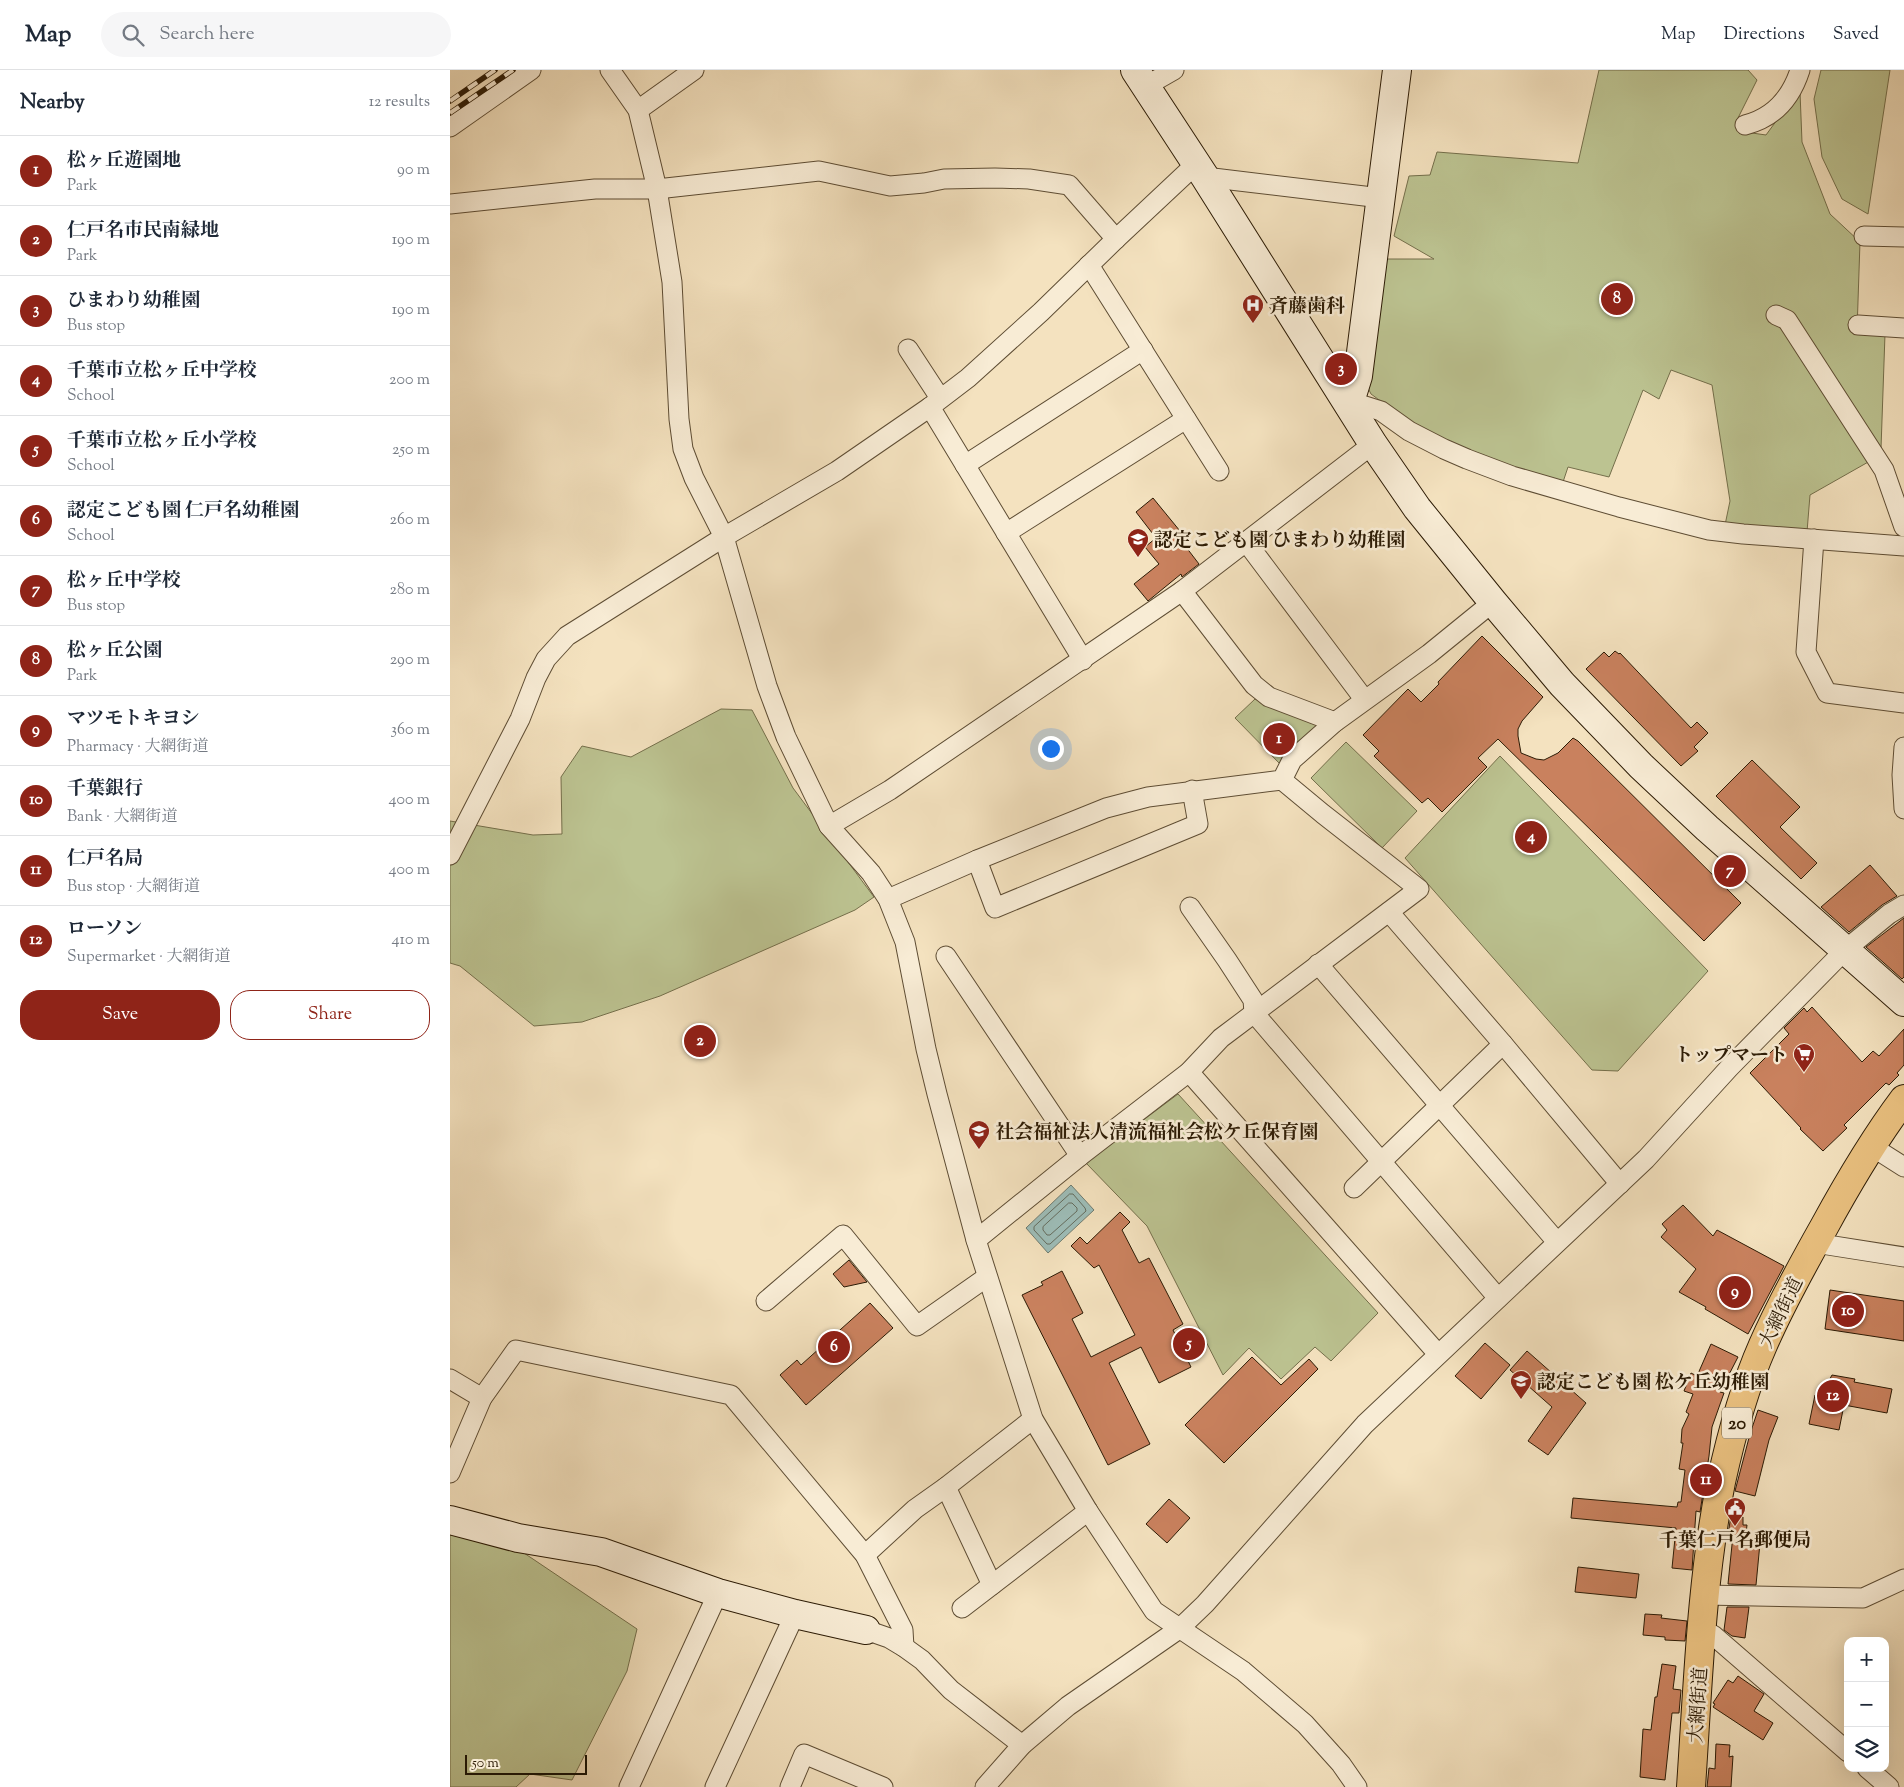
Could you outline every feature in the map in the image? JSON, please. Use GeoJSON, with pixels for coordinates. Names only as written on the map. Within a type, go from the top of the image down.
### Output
{"type":"FeatureCollection","features":[{"type":"Feature","properties":{"kind":"main road","name":"大網街道"},"geometry":{"type":"LineString","coordinates":[[1691,1787],[1701,1636],[1712,1539],[1722,1480],[1745,1394],[1762,1346],[1781,1306],[1871,1146],[1904,1099]]}},
{"type":"Feature","properties":{"kind":"street"},"geometry":{"type":"LineString","coordinates":[[450,127],[531,70]]}},
{"type":"Feature","properties":{"kind":"street"},"geometry":{"type":"LineString","coordinates":[[610,70],[638,110],[658,189],[672,282],[679,420],[683,449],[694,478],[724,537],[767,686],[786,737],[829,826],[871,873],[888,898],[905,942],[928,1058],[976,1240],[1033,1418],[1088,1511],[1154,1611],[1243,1671],[1306,1724],[1341,1764],[1357,1787]]}},
{"type":"Feature","properties":{"kind":"street"},"geometry":{"type":"LineString","coordinates":[[638,110],[694,70]]}},
{"type":"Feature","properties":{"kind":"street"},"geometry":{"type":"LineString","coordinates":[[1174,70],[1140,78],[1201,170],[1373,444],[1417,508],[1562,684],[1641,766],[1904,1002]]}},
{"type":"Feature","properties":{"kind":"street"},"geometry":{"type":"LineString","coordinates":[[1349,405],[1358,376],[1397,70]]}},
{"type":"Feature","properties":{"kind":"street"},"geometry":{"type":"LineString","coordinates":[[1745,125],[1760,121],[1779,107],[1798,72]]}},
{"type":"Feature","properties":{"kind":"street"},"geometry":{"type":"LineString","coordinates":[[450,855],[520,719],[536,678],[546,659],[567,636],[724,537],[837,471],[935,402],[976,371],[1041,312],[1116,239],[1201,170],[1380,198]]}},
{"type":"Feature","properties":{"kind":"street"},"geometry":{"type":"LineString","coordinates":[[450,204],[595,189],[658,189],[819,171],[890,186],[944,179],[1029,179],[1069,185],[1116,239]]}},
{"type":"Feature","properties":{"kind":"street"},"geometry":{"type":"LineString","coordinates":[[1864,236],[1904,237]]}},
{"type":"Feature","properties":{"kind":"street"},"geometry":{"type":"LineString","coordinates":[[1089,265],[1219,471]]}},
{"type":"Feature","properties":{"kind":"street"},"geometry":{"type":"LineString","coordinates":[[1776,314],[1787,320],[1884,470],[1904,527]]}},
{"type":"Feature","properties":{"kind":"street"},"geometry":{"type":"LineString","coordinates":[[1858,325],[1904,328]]}},
{"type":"Feature","properties":{"kind":"street"},"geometry":{"type":"LineString","coordinates":[[908,349],[965,465],[1083,660]]}},
{"type":"Feature","properties":{"kind":"street"},"geometry":{"type":"LineString","coordinates":[[965,465],[1143,350]]}},
{"type":"Feature","properties":{"kind":"street"},"geometry":{"type":"LineString","coordinates":[[1349,405],[1362,405],[1381,411],[1409,430],[1444,449],[1512,476],[1709,530],[1904,546]]}},
{"type":"Feature","properties":{"kind":"street"},"geometry":{"type":"LineString","coordinates":[[1006,533],[1186,419]]}},
{"type":"Feature","properties":{"kind":"street"},"geometry":{"type":"LineString","coordinates":[[829,826],[890,790],[1182,591],[1247,543],[1373,444]]}},
{"type":"Feature","properties":{"kind":"street"},"geometry":{"type":"LineString","coordinates":[[1814,539],[1806,652],[1827,693],[1904,703]]}},
{"type":"Feature","properties":{"kind":"street"},"geometry":{"type":"LineString","coordinates":[[1247,543],[1364,699]]}},
{"type":"Feature","properties":{"kind":"street"},"geometry":{"type":"LineString","coordinates":[[1182,591],[1254,685],[1269,697],[1335,722]]}},
{"type":"Feature","properties":{"kind":"street"},"geometry":{"type":"LineString","coordinates":[[1282,780],[1292,760],[1335,722],[1364,699],[1429,654],[1493,602]]}},
{"type":"Feature","properties":{"kind":"street"},"geometry":{"type":"LineString","coordinates":[[1904,747],[1902,775],[1904,810]]}},
{"type":"Feature","properties":{"kind":"street"},"geometry":{"type":"LineString","coordinates":[[888,898],[1106,808],[1148,797],[1282,780],[1419,889],[1221,1038],[1189,1072],[1080,1156],[976,1240]]}},
{"type":"Feature","properties":{"kind":"street"},"geometry":{"type":"LineString","coordinates":[[977,860],[995,908],[1198,824],[1192,790]]}},
{"type":"Feature","properties":{"kind":"street"},"geometry":{"type":"LineString","coordinates":[[985,1787],[1022,1745],[1068,1706],[1180,1629],[1211,1598],[1364,1424],[1620,1184],[1729,1068],[1845,950],[1889,914],[1904,905]]}},
{"type":"Feature","properties":{"kind":"street"},"geometry":{"type":"LineString","coordinates":[[1190,907],[1253,1000],[1254,1013],[1498,1298]]}},
{"type":"Feature","properties":{"kind":"street"},"geometry":{"type":"LineString","coordinates":[[1389,912],[1620,1184]]}},
{"type":"Feature","properties":{"kind":"street"},"geometry":{"type":"LineString","coordinates":[[946,956],[1080,1156]]}},
{"type":"Feature","properties":{"kind":"street"},"geometry":{"type":"LineString","coordinates":[[1318,964],[1557,1242]]}},
{"type":"Feature","properties":{"kind":"street"},"geometry":{"type":"LineString","coordinates":[[1354,1188],[1503,1044]]}},
{"type":"Feature","properties":{"kind":"street"},"geometry":{"type":"LineString","coordinates":[[1189,1072],[1438,1354]]}},
{"type":"Feature","properties":{"kind":"street"},"geometry":{"type":"LineString","coordinates":[[1871,1146],[1904,1167]]}},
{"type":"Feature","properties":{"kind":"street"},"geometry":{"type":"LineString","coordinates":[[766,1301],[843,1234],[917,1326],[987,1277]]}},
{"type":"Feature","properties":{"kind":"street"},"geometry":{"type":"LineString","coordinates":[[1815,1243],[1904,1257]]}},
{"type":"Feature","properties":{"kind":"street"},"geometry":{"type":"LineString","coordinates":[[450,1473],[482,1398],[516,1350],[731,1395],[865,1555],[903,1630],[904,1646]]}},
{"type":"Feature","properties":{"kind":"street"},"geometry":{"type":"LineString","coordinates":[[450,1379],[482,1398]]}},
{"type":"Feature","properties":{"kind":"street"},"geometry":{"type":"LineString","coordinates":[[865,1555],[914,1509],[946,1487],[1033,1418]]}},
{"type":"Feature","properties":{"kind":"street"},"geometry":{"type":"LineString","coordinates":[[946,1487],[992,1585]]}},
{"type":"Feature","properties":{"kind":"street"},"geometry":{"type":"LineString","coordinates":[[962,1608],[1088,1511]]}},
{"type":"Feature","properties":{"kind":"street"},"geometry":{"type":"LineString","coordinates":[[450,1520],[518,1538],[601,1552],[718,1593],[795,1614],[866,1630],[889,1638],[904,1646],[922,1660],[951,1690],[1022,1745]]}},
{"type":"Feature","properties":{"kind":"street"},"geometry":{"type":"LineString","coordinates":[[1705,1595],[1863,1598],[1902,1585]]}},
{"type":"Feature","properties":{"kind":"street"},"geometry":{"type":"LineString","coordinates":[[629,1787],[718,1593]]}},
{"type":"Feature","properties":{"kind":"street"},"geometry":{"type":"LineString","coordinates":[[715,1787],[795,1614]]}},
{"type":"Feature","properties":{"kind":"street"},"geometry":{"type":"LineString","coordinates":[[1701,1636],[1713,1635],[1844,1749]]}},
{"type":"Feature","properties":{"kind":"street"},"geometry":{"type":"LineString","coordinates":[[790,1787],[804,1754],[883,1787]]}},
{"type":"Feature","properties":{"kind":"street"},"geometry":{"type":"LineString","coordinates":[[1872,1772],[1889,1787]]}},
{"type":"Feature","properties":{"kind":"green space"},"geometry":{"type":"Polygon","coordinates":[[[1599,70],[1748,70],[1757,80],[1737,120],[1738,131],[1766,135],[1796,94],[1800,92],[1802,142],[1830,214],[1860,242],[1857,331],[1885,334],[1880,477],[1870,461],[1810,495],[1807,532],[1725,525],[1730,501],[1712,385],[1671,370],[1659,399],[1643,390],[1609,477],[1568,467],[1563,482],[1491,460],[1438,439],[1402,418],[1371,394],[1368,388],[1380,267],[1388,259],[1434,259],[1394,236],[1409,176],[1430,175],[1437,152],[1578,163],[1599,70]]]}},
{"type":"Feature","properties":{"kind":"green space"},"geometry":{"type":"Polygon","coordinates":[[[1821,70],[1890,70],[1868,214],[1842,199],[1822,157],[1814,99],[1821,70]]]}},
{"type":"Feature","properties":{"kind":"green space"},"geometry":{"type":"Polygon","coordinates":[[[1255,699],[1319,725],[1285,753],[1281,765],[1235,718],[1255,699]]]}},
{"type":"Feature","properties":{"kind":"green space"},"geometry":{"type":"Polygon","coordinates":[[[721,709],[752,710],[793,788],[874,897],[855,910],[660,996],[582,1022],[534,1026],[460,966],[450,963],[450,821],[533,835],[562,834],[561,777],[582,746],[631,757],[721,709]]]}},
{"type":"Feature","properties":{"kind":"green space"},"geometry":{"type":"Polygon","coordinates":[[[1346,742],[1417,811],[1382,848],[1311,778],[1346,742]]]}},
{"type":"Feature","properties":{"kind":"green space"},"geometry":{"type":"Polygon","coordinates":[[[1500,756],[1708,971],[1618,1071],[1592,1070],[1405,858],[1500,756]]]}},
{"type":"Feature","properties":{"kind":"green space"},"geometry":{"type":"Polygon","coordinates":[[[1178,1094],[1378,1313],[1331,1361],[1315,1347],[1281,1379],[1249,1348],[1223,1375],[1147,1226],[1086,1163],[1178,1094]]]}},
{"type":"Feature","properties":{"kind":"green space"},"geometry":{"type":"Polygon","coordinates":[[[450,1518],[524,1553],[637,1629],[627,1671],[572,1780],[530,1774],[516,1787],[450,1787],[450,1518]]]}},
{"type":"Feature","properties":{"kind":"water"},"geometry":{"type":"Polygon","coordinates":[[[1071,1185],[1094,1210],[1048,1253],[1026,1228],[1071,1185]]]}},
{"type":"Feature","properties":{"kind":"building"},"geometry":{"type":"Polygon","coordinates":[[[1153,498],[1180,531],[1176,534],[1199,564],[1182,577],[1181,574],[1148,601],[1134,584],[1159,564],[1145,547],[1156,538],[1136,512],[1153,498]]]}},
{"type":"Feature","properties":{"kind":"building"},"geometry":{"type":"Polygon","coordinates":[[[1482,636],[1543,697],[1522,721],[1518,729],[1521,753],[1544,760],[1558,753],[1573,738],[1578,741],[1741,903],[1704,941],[1498,739],[1478,758],[1487,767],[1442,812],[1428,798],[1422,803],[1374,756],[1379,751],[1363,735],[1408,689],[1421,702],[1482,636]]]}},
{"type":"Feature","properties":{"kind":"building"},"geometry":{"type":"Polygon","coordinates":[[[1615,651],[1620,653],[1691,728],[1697,722],[1708,733],[1694,747],[1698,751],[1681,766],[1586,669],[1604,652],[1609,657],[1615,651]]]}},
{"type":"Feature","properties":{"kind":"building"},"geometry":{"type":"Polygon","coordinates":[[[1752,760],[1800,807],[1780,827],[1817,863],[1801,879],[1716,796],[1752,760]]]}},
{"type":"Feature","properties":{"kind":"building"},"geometry":{"type":"Polygon","coordinates":[[[1870,865],[1897,896],[1882,905],[1849,932],[1821,907],[1870,865]]]}},
{"type":"Feature","properties":{"kind":"building"},"geometry":{"type":"Polygon","coordinates":[[[1904,918],[1904,977],[1902,979],[1866,947],[1904,918]]]}},
{"type":"Feature","properties":{"kind":"building"},"geometry":{"type":"Polygon","coordinates":[[[1812,1007],[1862,1062],[1873,1051],[1879,1056],[1904,1029],[1904,1065],[1897,1073],[1899,1075],[1889,1085],[1886,1083],[1844,1125],[1847,1128],[1823,1151],[1800,1129],[1750,1073],[1789,1034],[1784,1028],[1804,1008],[1807,1012],[1812,1007]]]}},
{"type":"Feature","properties":{"kind":"building"},"geometry":{"type":"Polygon","coordinates":[[[1683,1205],[1713,1236],[1717,1230],[1784,1266],[1748,1334],[1679,1292],[1696,1269],[1661,1237],[1667,1230],[1662,1224],[1683,1205]]]}},
{"type":"Feature","properties":{"kind":"building"},"geometry":{"type":"Polygon","coordinates":[[[1120,1212],[1130,1222],[1122,1230],[1139,1263],[1149,1258],[1183,1324],[1173,1330],[1191,1367],[1159,1383],[1141,1347],[1109,1363],[1150,1444],[1108,1465],[1022,1295],[1043,1285],[1041,1282],[1062,1271],[1083,1313],[1072,1319],[1091,1357],[1135,1335],[1099,1265],[1094,1268],[1071,1246],[1080,1237],[1087,1244],[1120,1212]]]}},
{"type":"Feature","properties":{"kind":"building"},"geometry":{"type":"Polygon","coordinates":[[[849,1260],[867,1282],[844,1287],[833,1274],[849,1260]]]}},
{"type":"Feature","properties":{"kind":"building"},"geometry":{"type":"Polygon","coordinates":[[[1830,1290],[1904,1301],[1904,1341],[1825,1329],[1830,1290]]]}},
{"type":"Feature","properties":{"kind":"building"},"geometry":{"type":"Polygon","coordinates":[[[870,1303],[893,1328],[806,1405],[780,1375],[797,1360],[801,1365],[870,1303]]]}},
{"type":"Feature","properties":{"kind":"building"},"geometry":{"type":"Polygon","coordinates":[[[1485,1343],[1510,1365],[1481,1399],[1455,1376],[1485,1343]]]}},
{"type":"Feature","properties":{"kind":"building"},"geometry":{"type":"Polygon","coordinates":[[[1711,1344],[1738,1357],[1720,1392],[1724,1393],[1712,1427],[1700,1512],[1696,1511],[1692,1570],[1672,1568],[1676,1528],[1571,1518],[1573,1498],[1677,1507],[1678,1502],[1681,1502],[1685,1470],[1679,1469],[1683,1443],[1681,1443],[1682,1429],[1689,1414],[1686,1412],[1693,1394],[1684,1391],[1691,1373],[1697,1376],[1711,1344]]]}},
{"type":"Feature","properties":{"kind":"building"},"geometry":{"type":"Polygon","coordinates":[[[1527,1351],[1586,1403],[1548,1455],[1528,1441],[1552,1407],[1510,1370],[1527,1351]]]}},
{"type":"Feature","properties":{"kind":"building"},"geometry":{"type":"Polygon","coordinates":[[[1252,1357],[1281,1385],[1309,1359],[1318,1369],[1224,1463],[1185,1425],[1252,1357]]]}},
{"type":"Feature","properties":{"kind":"building"},"geometry":{"type":"Polygon","coordinates":[[[1832,1375],[1855,1379],[1854,1382],[1892,1389],[1887,1413],[1844,1405],[1839,1430],[1809,1424],[1815,1395],[1820,1397],[1832,1375]]]}},
{"type":"Feature","properties":{"kind":"building"},"geometry":{"type":"Polygon","coordinates":[[[1758,1410],[1778,1417],[1769,1440],[1755,1496],[1735,1491],[1758,1410]]]}},
{"type":"Feature","properties":{"kind":"building"},"geometry":{"type":"Polygon","coordinates":[[[1169,1499],[1190,1518],[1167,1543],[1146,1524],[1169,1499]]]}},
{"type":"Feature","properties":{"kind":"building"},"geometry":{"type":"Polygon","coordinates":[[[1731,1515],[1743,1517],[1743,1525],[1747,1525],[1745,1542],[1760,1543],[1756,1585],[1728,1584],[1733,1535],[1728,1535],[1731,1515]]]}},
{"type":"Feature","properties":{"kind":"building"},"geometry":{"type":"Polygon","coordinates":[[[1578,1567],[1639,1574],[1636,1598],[1575,1592],[1578,1567]]]}},
{"type":"Feature","properties":{"kind":"building"},"geometry":{"type":"Polygon","coordinates":[[[1727,1607],[1749,1607],[1745,1638],[1732,1636],[1724,1630],[1727,1607]]]}},
{"type":"Feature","properties":{"kind":"building"},"geometry":{"type":"Polygon","coordinates":[[[1645,1614],[1662,1615],[1661,1618],[1687,1621],[1685,1641],[1665,1640],[1665,1637],[1643,1635],[1645,1614]]]}},
{"type":"Feature","properties":{"kind":"building"},"geometry":{"type":"Polygon","coordinates":[[[1662,1664],[1676,1666],[1673,1689],[1681,1690],[1679,1713],[1672,1713],[1665,1780],[1640,1777],[1643,1729],[1651,1730],[1662,1664]]]}},
{"type":"Feature","properties":{"kind":"building"},"geometry":{"type":"Polygon","coordinates":[[[1738,1676],[1764,1694],[1754,1711],[1773,1723],[1763,1740],[1713,1707],[1715,1704],[1713,1703],[1728,1680],[1733,1683],[1738,1676]]]}},
{"type":"Feature","properties":{"kind":"building"},"geometry":{"type":"Polygon","coordinates":[[[1716,1744],[1730,1745],[1729,1757],[1733,1756],[1731,1787],[1707,1787],[1709,1768],[1715,1769],[1716,1744]]]}},
{"type":"Feature","properties":{"kind":"railway"},"geometry":{"type":"LineString","coordinates":[[450,101],[495,70]]}},
{"type":"Feature","properties":{"kind":"railway"},"geometry":{"type":"LineString","coordinates":[[450,113],[513,70]]}},
{"type":"Feature","properties":{"kind":"place","name":"松ヶ丘公園"},"geometry":{"type":"Point","coordinates":[1617,299]}},
{"type":"Feature","properties":{"kind":"place","name":"斉藤歯科"},"geometry":{"type":"Point","coordinates":[1253,324]}},
{"type":"Feature","properties":{"kind":"place","name":"ひまわり幼稚園"},"geometry":{"type":"Point","coordinates":[1341,369]}},
{"type":"Feature","properties":{"kind":"place","name":"認定こども園 ひまわり幼稚園"},"geometry":{"type":"Point","coordinates":[1138,558]}},
{"type":"Feature","properties":{"kind":"place","name":"松ヶ丘遊園地"},"geometry":{"type":"Point","coordinates":[1279,739]}},
{"type":"Feature","properties":{"kind":"place","name":"千葉市立松ヶ丘中学校"},"geometry":{"type":"Point","coordinates":[1531,837]}},
{"type":"Feature","properties":{"kind":"place","name":"松ヶ丘中学校"},"geometry":{"type":"Point","coordinates":[1730,871]}},
{"type":"Feature","properties":{"kind":"place","name":"仁戸名市民南緑地"},"geometry":{"type":"Point","coordinates":[700,1041]}},
{"type":"Feature","properties":{"kind":"place","name":"トップマート"},"geometry":{"type":"Point","coordinates":[1804,1073]}},
{"type":"Feature","properties":{"kind":"place","name":"社会福祉法人清流福祉会松ケ丘保育園"},"geometry":{"type":"Point","coordinates":[979,1150]}},
{"type":"Feature","properties":{"kind":"place","name":"マツモトキヨシ"},"geometry":{"type":"Point","coordinates":[1735,1292]}},
{"type":"Feature","properties":{"kind":"place","name":"千葉銀行"},"geometry":{"type":"Point","coordinates":[1848,1311]}},
{"type":"Feature","properties":{"kind":"place","name":"千葉市立松ヶ丘小学校"},"geometry":{"type":"Point","coordinates":[1189,1344]}},
{"type":"Feature","properties":{"kind":"place","name":"認定こども園 仁戸名幼稚園"},"geometry":{"type":"Point","coordinates":[834,1347]}},
{"type":"Feature","properties":{"kind":"place","name":"ローソン"},"geometry":{"type":"Point","coordinates":[1833,1396]}},
{"type":"Feature","properties":{"kind":"place","name":"認定こども園 松ケ丘幼稚園"},"geometry":{"type":"Point","coordinates":[1521,1400]}},
{"type":"Feature","properties":{"kind":"place","name":"仁戸名局"},"geometry":{"type":"Point","coordinates":[1706,1480]}},
{"type":"Feature","properties":{"kind":"place","name":"千葉仁戸名郵便局"},"geometry":{"type":"Point","coordinates":[1735,1527]}}]}
